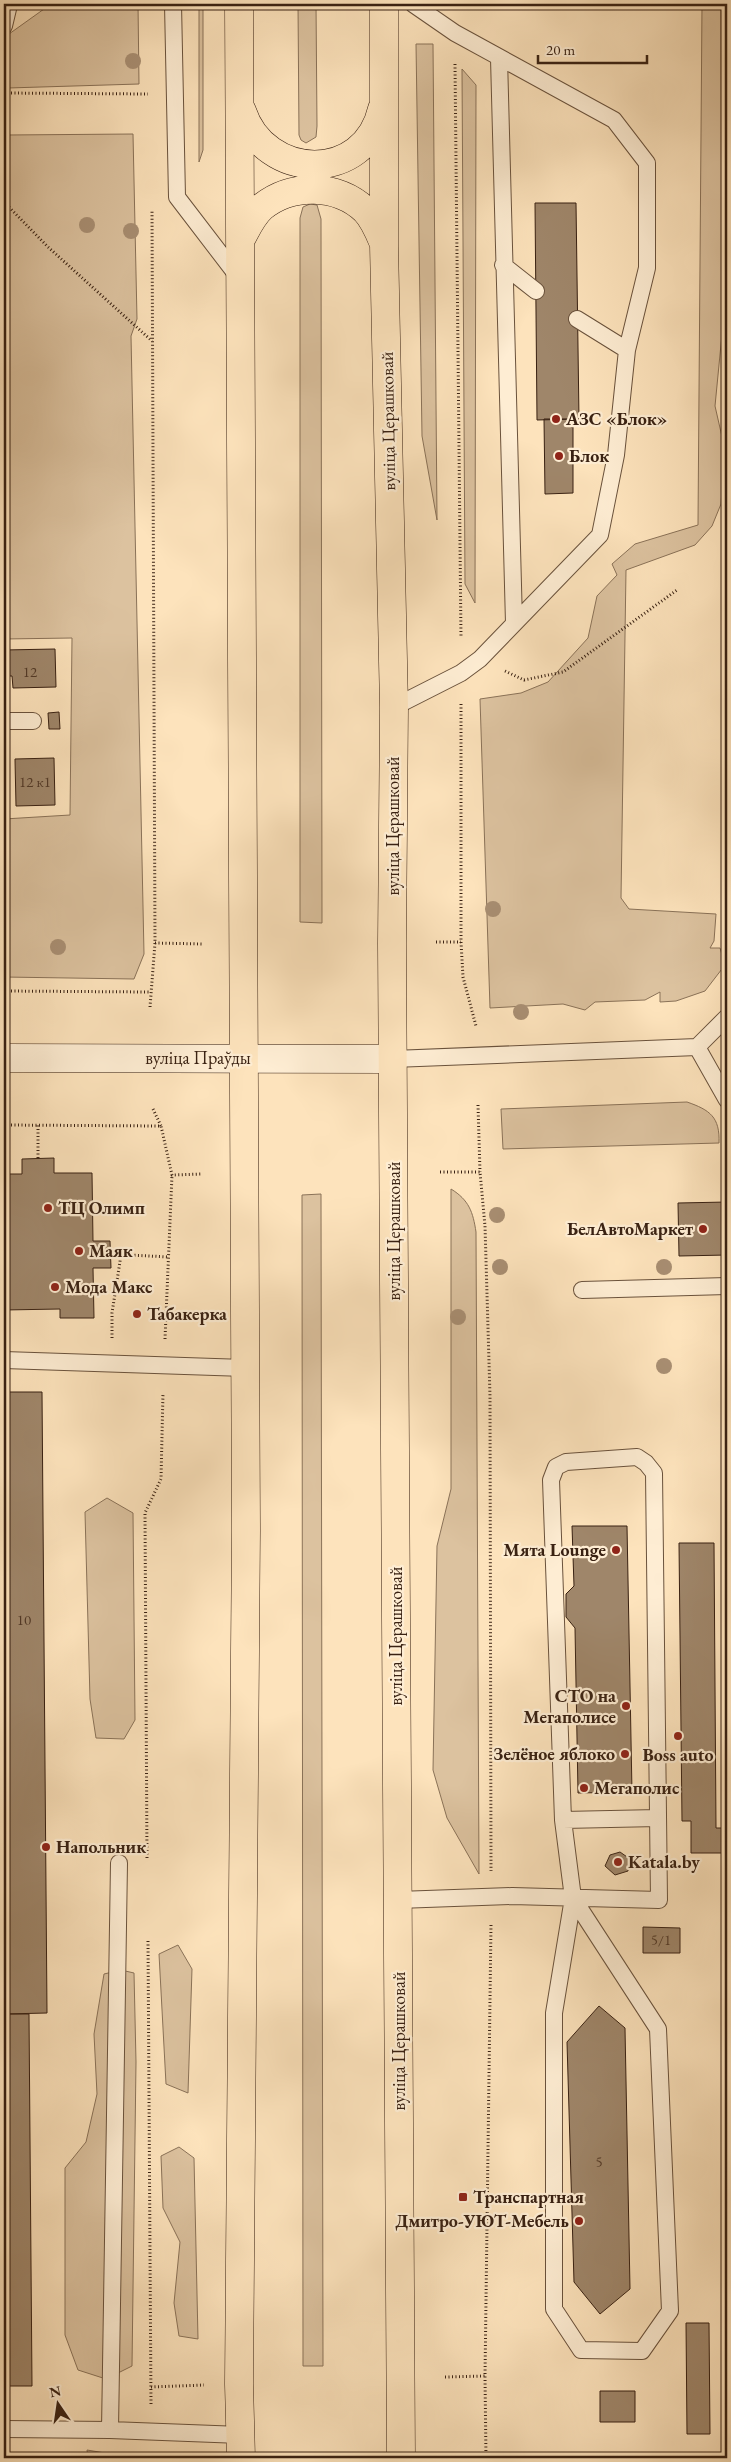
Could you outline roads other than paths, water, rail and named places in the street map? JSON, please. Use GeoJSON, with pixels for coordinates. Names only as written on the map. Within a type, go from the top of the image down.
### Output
{"type":"FeatureCollection","features":[{"type":"Feature","properties":{"kind":"main road"},"geometry":{"type":"LineString","coordinates":[[240,4],[245,1368],[240,2384],[241,2441],[255,2458]]}},
{"type":"Feature","properties":{"kind":"main road","name":"вуліца Церашковай"},"geometry":{"type":"LineString","coordinates":[[384,4],[384,245],[394,707],[393,1059],[401,2458]]}},
{"type":"Feature","properties":{"kind":"main road"},"geometry":{"type":"LineString","coordinates":[[240,105],[247,124],[258,141],[272,153],[291,162],[310,165],[328,164],[360,148],[380,118],[384,100]]}},
{"type":"Feature","properties":{"kind":"main road"},"geometry":{"type":"LineString","coordinates":[[241,239],[261,208],[286,194],[313,189],[332,192],[350,199],[365,211],[377,227],[384,245]]}},
{"type":"Feature","properties":{"kind":"main road","name":"вуліца Праўды"},"geometry":{"type":"LineString","coordinates":[[4,1058],[393,1059]]}},
{"type":"Feature","properties":{"kind":"lane"},"geometry":{"type":"LineString","coordinates":[[174,4],[177,197],[241,282]]}},
{"type":"Feature","properties":{"kind":"lane"},"geometry":{"type":"LineString","coordinates":[[394,707],[461,673],[480,659],[600,535],[616,455],[627,350],[647,268],[647,163],[614,120],[498,58],[455,33],[413,4]]}},
{"type":"Feature","properties":{"kind":"lane"},"geometry":{"type":"LineString","coordinates":[[4,26],[9,8]]}},
{"type":"Feature","properties":{"kind":"lane"},"geometry":{"type":"LineString","coordinates":[[498,58],[514,623]]}},
{"type":"Feature","properties":{"kind":"lane"},"geometry":{"type":"LineString","coordinates":[[503,265],[536,291]]}},
{"type":"Feature","properties":{"kind":"lane"},"geometry":{"type":"LineString","coordinates":[[577,319],[627,350]]}},
{"type":"Feature","properties":{"kind":"lane"},"geometry":{"type":"LineString","coordinates":[[4,721],[33,721]]}},
{"type":"Feature","properties":{"kind":"lane"},"geometry":{"type":"LineString","coordinates":[[393,1059],[697,1047],[727,1017]]}},
{"type":"Feature","properties":{"kind":"lane"},"geometry":{"type":"LineString","coordinates":[[697,1047],[727,1100]]}},
{"type":"Feature","properties":{"kind":"lane"},"geometry":{"type":"LineString","coordinates":[[582,1290],[727,1286]]}},
{"type":"Feature","properties":{"kind":"lane"},"geometry":{"type":"LineString","coordinates":[[4,1360],[245,1368]]}},
{"type":"Feature","properties":{"kind":"lane"},"geometry":{"type":"LineString","coordinates":[[398,1900],[491,1897],[573,1898],[659,1900],[654,1473],[646,1463],[636,1458],[566,1462],[556,1467],[551,1480],[563,1820],[573,1898],[554,2013],[554,2309],[581,2350],[642,2351],[670,2311],[658,2029],[573,1898]]}},
{"type":"Feature","properties":{"kind":"lane"},"geometry":{"type":"LineString","coordinates":[[563,1820],[658,1818]]}},
{"type":"Feature","properties":{"kind":"lane"},"geometry":{"type":"LineString","coordinates":[[110,2430],[119,1863]]}},
{"type":"Feature","properties":{"kind":"lane"},"geometry":{"type":"LineString","coordinates":[[4,2429],[152,2432],[241,2441]]}},
{"type":"Feature","properties":{"kind":"place","name":"АЗС «Блок»"},"geometry":{"type":"Point","coordinates":[556,419]}},
{"type":"Feature","properties":{"kind":"place","name":"Блок"},"geometry":{"type":"Point","coordinates":[559,456]}},
{"type":"Feature","properties":{"kind":"place","name":"ТЦ Олимп"},"geometry":{"type":"Point","coordinates":[48,1208]}},
{"type":"Feature","properties":{"kind":"place","name":"БелАвтоМаркет"},"geometry":{"type":"Point","coordinates":[703,1229]}},
{"type":"Feature","properties":{"kind":"place","name":"Маяк"},"geometry":{"type":"Point","coordinates":[79,1251]}},
{"type":"Feature","properties":{"kind":"place","name":"Мода Макс"},"geometry":{"type":"Point","coordinates":[55,1287]}},
{"type":"Feature","properties":{"kind":"place","name":"Табакерка"},"geometry":{"type":"Point","coordinates":[137,1314]}},
{"type":"Feature","properties":{"kind":"place","name":"Мята Lounge"},"geometry":{"type":"Point","coordinates":[616,1550]}},
{"type":"Feature","properties":{"kind":"place","name":"СТО на Мегаполисе"},"geometry":{"type":"Point","coordinates":[626,1706]}},
{"type":"Feature","properties":{"kind":"place","name":"Boss auto"},"geometry":{"type":"Point","coordinates":[678,1736]}},
{"type":"Feature","properties":{"kind":"place","name":"Зелёное яблоко"},"geometry":{"type":"Point","coordinates":[625,1754]}},
{"type":"Feature","properties":{"kind":"place","name":"Мегаполис"},"geometry":{"type":"Point","coordinates":[584,1788]}},
{"type":"Feature","properties":{"kind":"place","name":"Напольник"},"geometry":{"type":"Point","coordinates":[46,1847]}},
{"type":"Feature","properties":{"kind":"place","name":"Katala.by"},"geometry":{"type":"Point","coordinates":[618,1862]}},
{"type":"Feature","properties":{"kind":"place","name":"Транспартная"},"geometry":{"type":"Point","coordinates":[463,2197]}},
{"type":"Feature","properties":{"kind":"place","name":"Дмитро-УЮТ-Мебель"},"geometry":{"type":"Point","coordinates":[579,2221]}}]}
